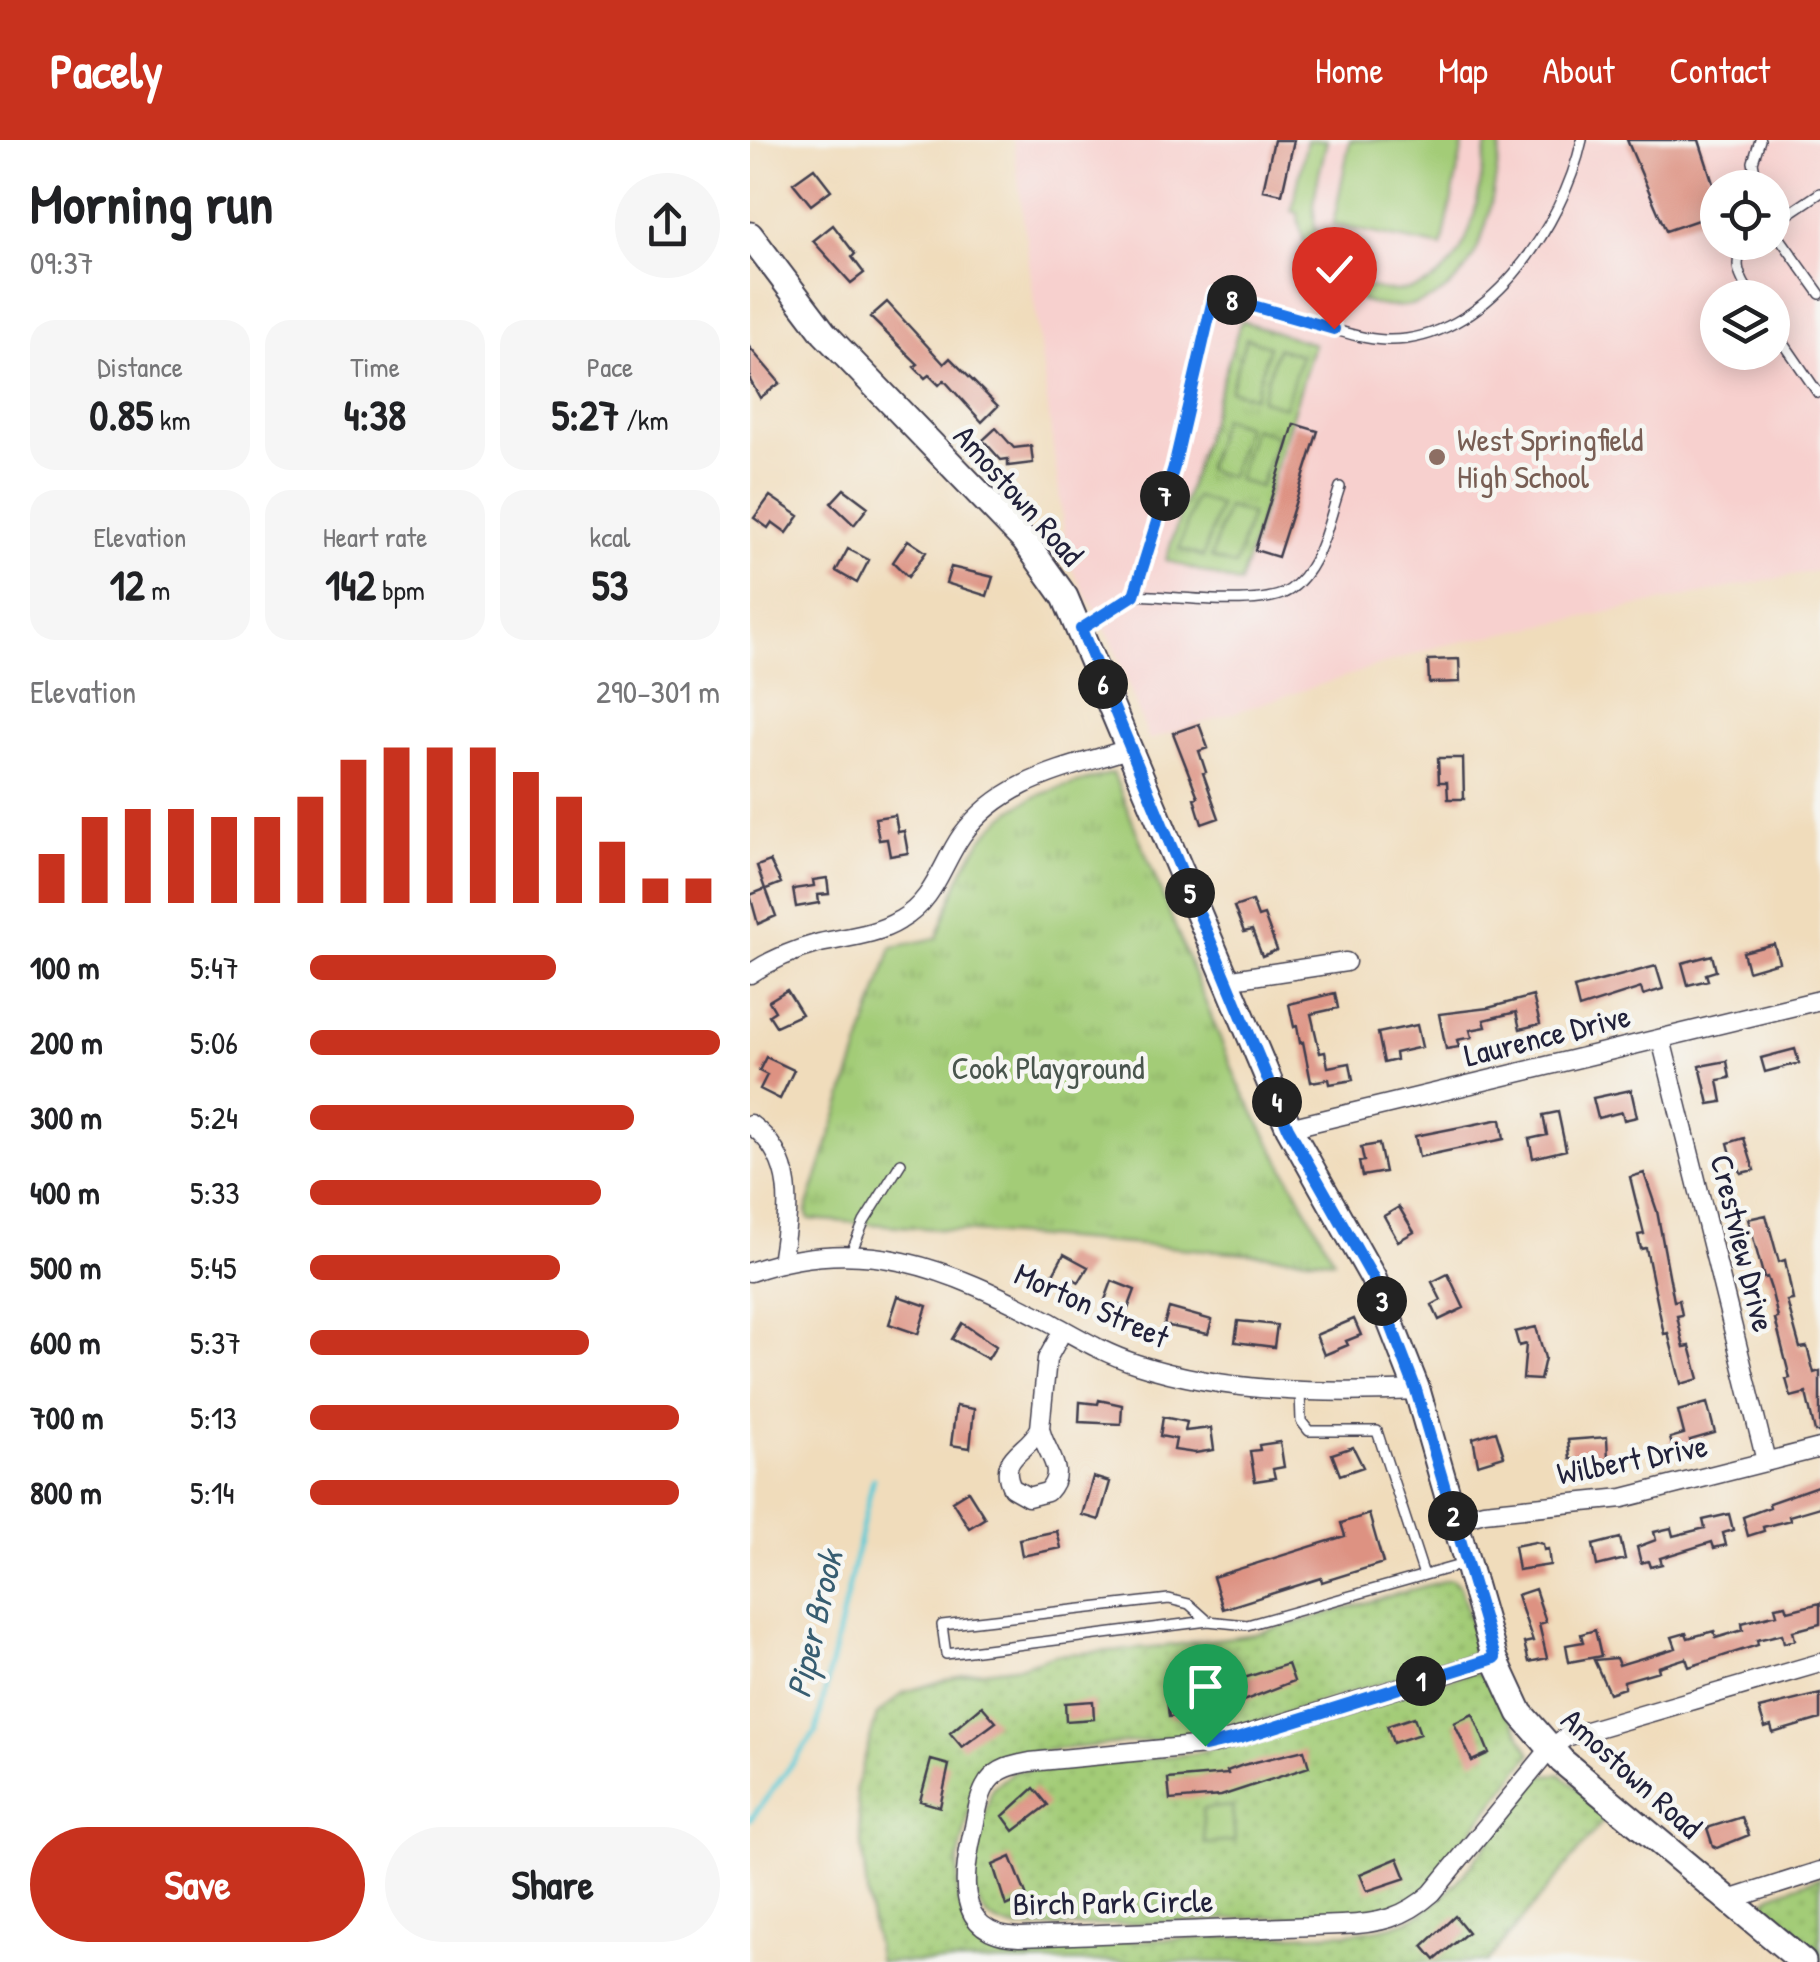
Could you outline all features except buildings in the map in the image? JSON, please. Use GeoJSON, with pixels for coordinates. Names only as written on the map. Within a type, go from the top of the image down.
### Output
{"type":"FeatureCollection","features":[{"type":"Feature","properties":{"kind":"street","name":"Amostown Road"},"geometry":{"type":"LineString","coordinates":[[750,236],[824,333],[1025,541],[1050,572],[1081,629],[1288,1128],[1373,1278],[1416,1390],[1495,1658],[1520,1713],[1550,1749],[1803,1962]]}},
{"type":"Feature","properties":{"kind":"street"},"geometry":{"type":"LineString","coordinates":[[750,974],[789,953],[866,934],[900,920],[928,898],[959,840],[991,804],[1036,777],[1128,749]]}},
{"type":"Feature","properties":{"kind":"street"},"geometry":{"type":"LineString","coordinates":[[1226,980],[1346,962]]}},
{"type":"Feature","properties":{"kind":"street","name":"Laurence Drive"},"geometry":{"type":"LineString","coordinates":[[1288,1128],[1820,1000]]}},
{"type":"Feature","properties":{"kind":"street","name":"Crestview Drive"},"geometry":{"type":"LineString","coordinates":[[1661,1039],[1766,1461]]}},
{"type":"Feature","properties":{"kind":"street"},"geometry":{"type":"LineString","coordinates":[[750,1124],[770,1142],[788,1185],[790,1210],[781,1262]]}},
{"type":"Feature","properties":{"kind":"street","name":"Morton Street"},"geometry":{"type":"LineString","coordinates":[[750,1272],[781,1262],[850,1256],[891,1258],[945,1272],[1122,1359],[1173,1374],[1238,1386],[1300,1391],[1416,1390]]}},
{"type":"Feature","properties":{"kind":"street"},"geometry":{"type":"LineString","coordinates":[[1040,1428],[1047,1359],[1063,1330]]}},
{"type":"Feature","properties":{"kind":"street","name":"Wilbert Drive"},"geometry":{"type":"LineString","coordinates":[[1454,1520],[1484,1512],[1623,1498],[1820,1448]]}},
{"type":"Feature","properties":{"kind":"street","name":"Birch Park Circle"},"geometry":{"type":"LineString","coordinates":[[1495,1658],[1214,1744],[1030,1762],[1001,1770],[981,1795],[963,1888],[970,1908],[990,1929],[1019,1937],[1341,1926],[1388,1920],[1408,1912],[1432,1893],[1550,1749]]}},
{"type":"Feature","properties":{"kind":"street"},"geometry":{"type":"LineString","coordinates":[[1550,1749],[1573,1734],[1820,1663]]}},
{"type":"Feature","properties":{"kind":"street"},"geometry":{"type":"LineString","coordinates":[[1729,1900],[1820,1871]]}},
{"type":"Feature","properties":{"kind":"lane"},"geometry":{"type":"LineString","coordinates":[[1134,595],[1174,467],[1214,295],[1372,339],[1406,340],[1440,331],[1482,303],[1530,253],[1564,194],[1582,140]]}},
{"type":"Feature","properties":{"kind":"lane"},"geometry":{"type":"LineString","coordinates":[[1755,170],[1760,140]]}},
{"type":"Feature","properties":{"kind":"lane"},"geometry":{"type":"LineString","coordinates":[[1790,214],[1820,193]]}},
{"type":"Feature","properties":{"kind":"lane"},"geometry":{"type":"LineString","coordinates":[[1790,252],[1820,294]]}},
{"type":"Feature","properties":{"kind":"lane"},"geometry":{"type":"LineString","coordinates":[[1790,353],[1820,392]]}},
{"type":"Feature","properties":{"kind":"lane"},"geometry":{"type":"LineString","coordinates":[[1081,629],[1134,595],[1252,599],[1290,590],[1318,554],[1340,487]]}},
{"type":"Feature","properties":{"kind":"lane"},"geometry":{"type":"LineString","coordinates":[[850,1256],[864,1222],[901,1163]]}},
{"type":"Feature","properties":{"kind":"lane"},"geometry":{"type":"LineString","coordinates":[[1300,1391],[1301,1421],[1309,1431],[1376,1431],[1424,1575]]}},
{"type":"Feature","properties":{"kind":"lane"},"geometry":{"type":"LineString","coordinates":[[1208,1621],[1190,1604],[1168,1600],[942,1625],[946,1654],[1208,1621],[1247,1625],[1467,1563]]}},
{"type":"Feature","properties":{"kind":"shaded area","name":"West Springfield High School"},"geometry":{"type":"Polygon","coordinates":[[[1013,140],[1820,140],[1820,570],[1440,646],[1149,740],[1112,642],[1068,562],[1013,140]]]}},
{"type":"Feature","properties":{"kind":"green space"},"geometry":{"type":"Polygon","coordinates":[[[1307,140],[1327,140],[1314,209],[1316,232],[1325,253],[1339,270],[1357,282],[1398,291],[1439,276],[1455,259],[1469,233],[1488,140],[1502,140],[1486,225],[1464,271],[1441,293],[1416,304],[1389,306],[1363,300],[1339,287],[1319,268],[1305,243],[1298,213],[1292,211],[1307,140]]]}},
{"type":"Feature","properties":{"kind":"green space"},"geometry":{"type":"Polygon","coordinates":[[[1350,140],[1464,140],[1442,247],[1333,225],[1350,140]]]}},
{"type":"Feature","properties":{"kind":"green space"},"geometry":{"type":"Polygon","coordinates":[[[1241,321],[1314,344],[1240,584],[1166,560],[1241,321]]]}},
{"type":"Feature","properties":{"kind":"green space"},"geometry":{"type":"Polygon","coordinates":[[[1246,338],[1269,346],[1254,397],[1230,390],[1246,338]]]}},
{"type":"Feature","properties":{"kind":"green space"},"geometry":{"type":"Polygon","coordinates":[[[1277,348],[1301,355],[1285,407],[1261,400],[1277,348]]]}},
{"type":"Feature","properties":{"kind":"green space"},"geometry":{"type":"Polygon","coordinates":[[[1222,418],[1246,426],[1230,477],[1206,470],[1222,418]]]}},
{"type":"Feature","properties":{"kind":"green space"},"geometry":{"type":"Polygon","coordinates":[[[1253,428],[1277,436],[1260,487],[1237,480],[1253,428]]]}},
{"type":"Feature","properties":{"kind":"green space"},"geometry":{"type":"Polygon","coordinates":[[[1195,497],[1219,505],[1203,557],[1179,549],[1195,497]]]}},
{"type":"Feature","properties":{"kind":"green space"},"geometry":{"type":"Polygon","coordinates":[[[1227,507],[1251,514],[1235,566],[1211,558],[1227,507]]]}},
{"type":"Feature","properties":{"kind":"green space","name":"Cook Playground"},"geometry":{"type":"Polygon","coordinates":[[[1113,773],[1238,1083],[1334,1260],[809,1219],[806,1212],[892,947],[937,938],[969,859],[1011,811],[1050,791],[1113,773]]]}},
{"type":"Feature","properties":{"kind":"green space"},"geometry":{"type":"Polygon","coordinates":[[[1450,1579],[1459,1585],[1477,1642],[1465,1657],[1218,1734],[1030,1752],[995,1762],[975,1786],[958,1861],[958,1900],[970,1922],[994,1940],[1015,1945],[1382,1929],[1423,1912],[1443,1896],[1541,1775],[1560,1774],[1609,1814],[1487,1962],[879,1962],[868,1903],[856,1788],[877,1715],[904,1692],[969,1673],[1022,1666],[1054,1655],[1151,1648],[1255,1634],[1450,1579]]]}},
{"type":"Feature","properties":{"kind":"green space"},"geometry":{"type":"Polygon","coordinates":[[[1473,1672],[1490,1679],[1531,1754],[1427,1890],[1388,1912],[1020,1929],[998,1923],[983,1912],[974,1876],[980,1832],[994,1787],[1014,1771],[1193,1754],[1473,1672]]]}},
{"type":"Feature","properties":{"kind":"green space"},"geometry":{"type":"Polygon","coordinates":[[[1232,1806],[1235,1841],[1205,1844],[1202,1809],[1232,1806]]]}},
{"type":"Feature","properties":{"kind":"green space"},"geometry":{"type":"Polygon","coordinates":[[[1820,1877],[1820,1962],[1760,1909],[1771,1895],[1820,1877]]]}},
{"type":"Feature","properties":{"kind":"waterway","name":"Piper Brook"},"geometry":{"type":"LineString","coordinates":[[750,1820],[816,1732],[873,1479]]}},
{"type":"Feature","properties":{"kind":"place","name":"West Springfield High School"},"geometry":{"type":"Point","coordinates":[1437,457]}},
{"type":"Feature","properties":{"kind":"route"},"geometry":{"type":"LineString","coordinates":[[1205,1746],[1495,1658],[1416,1390],[1373,1278],[1288,1128],[1081,629],[1134,595],[1174,467],[1214,295],[1334,329]]}}]}
